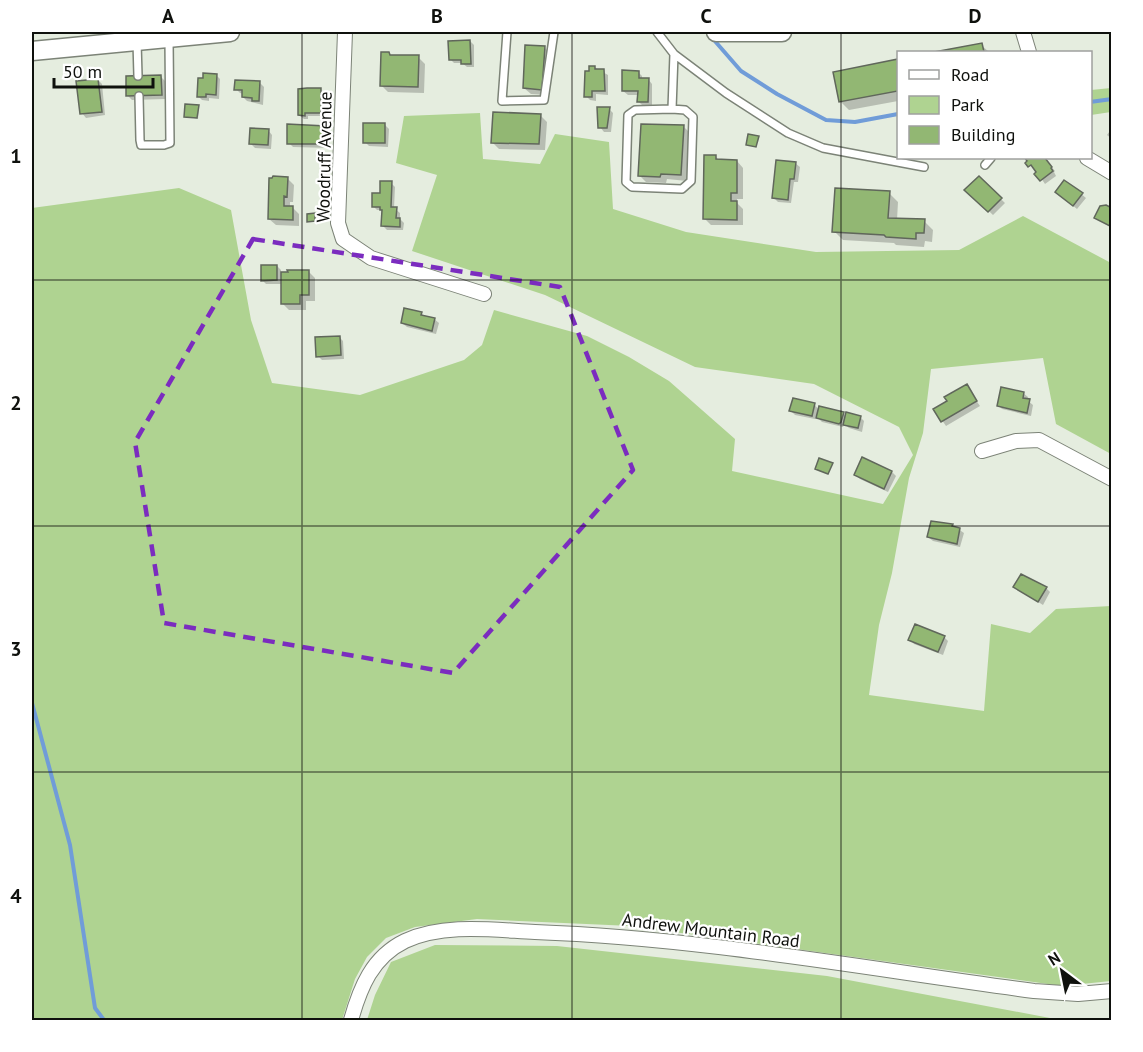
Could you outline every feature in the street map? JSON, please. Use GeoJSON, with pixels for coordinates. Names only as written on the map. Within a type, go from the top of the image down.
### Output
{"type":"FeatureCollection","features":[{"type":"Feature","properties":{"kind":"street"},"geometry":{"type":"LineString","coordinates":[[32,51],[125,38],[169,38],[230,32]]}},
{"type":"Feature","properties":{"kind":"street","name":"Woodruff Avenue"},"geometry":{"type":"LineString","coordinates":[[345,32],[338,223],[344,239],[371,258],[484,294]]}},
{"type":"Feature","properties":{"kind":"street"},"geometry":{"type":"LineString","coordinates":[[722,32],[782,32]]}},
{"type":"Feature","properties":{"kind":"street"},"geometry":{"type":"LineString","coordinates":[[1023,32],[1029,51]]}},
{"type":"Feature","properties":{"kind":"street"},"geometry":{"type":"LineString","coordinates":[[1089,159],[1112,173]]}},
{"type":"Feature","properties":{"kind":"street"},"geometry":{"type":"LineString","coordinates":[[982,451],[1016,441],[1039,440],[1112,479]]}},
{"type":"Feature","properties":{"kind":"street","name":"Andrew Mountain Road"},"geometry":{"type":"LineString","coordinates":[[351,1020],[364,983],[377,962],[395,946],[420,935],[457,930],[561,933],[656,940],[1034,992],[1078,994],[1112,990]]}},
{"type":"Feature","properties":{"kind":"lane"},"geometry":{"type":"LineString","coordinates":[[507,32],[502,101],[544,100],[555,32]]}},
{"type":"Feature","properties":{"kind":"lane"},"geometry":{"type":"LineString","coordinates":[[657,32],[674,54],[726,93],[788,133],[823,148],[924,167]]}},
{"type":"Feature","properties":{"kind":"lane"},"geometry":{"type":"LineString","coordinates":[[125,38],[138,76]]}},
{"type":"Feature","properties":{"kind":"lane"},"geometry":{"type":"LineString","coordinates":[[139,96],[141,146],[170,143],[169,38]]}},
{"type":"Feature","properties":{"kind":"lane"},"geometry":{"type":"LineString","coordinates":[[672,109],[674,54]]}},
{"type":"Feature","properties":{"kind":"lane"},"geometry":{"type":"LineString","coordinates":[[672,109],[686,110],[693,117],[691,181],[682,189],[632,187],[626,182],[628,115],[635,110],[672,109]]}},
{"type":"Feature","properties":{"kind":"lane"},"geometry":{"type":"LineString","coordinates":[[986,165],[990,159]]}},
{"type":"Feature","properties":{"kind":"highlighted area"},"geometry":{"type":"Polygon","coordinates":[[[253,239],[560,287],[633,470],[453,673],[164,623],[135,442],[253,239]]]}},
{"type":"Feature","properties":{"kind":"green space"},"geometry":{"type":"Polygon","coordinates":[[[1111,88],[1111,112],[1092,115],[1092,90],[1111,88]]]}},
{"type":"Feature","properties":{"kind":"green space"},"geometry":{"type":"Polygon","coordinates":[[[480,113],[483,159],[540,164],[555,134],[609,142],[613,209],[686,232],[816,252],[959,250],[1023,216],[1111,263],[1111,454],[1056,424],[1043,358],[931,369],[923,433],[909,478],[892,573],[879,625],[869,695],[984,711],[991,624],[1030,633],[1056,609],[1111,606],[1111,981],[1062,986],[631,926],[477,919],[415,927],[386,938],[367,957],[355,979],[342,1020],[32,1020],[32,208],[179,188],[231,210],[251,320],[272,383],[360,395],[464,360],[482,345],[494,310],[587,336],[669,381],[735,439],[732,471],[883,504],[913,455],[899,427],[814,384],[695,367],[545,295],[412,251],[437,175],[396,163],[404,116],[480,113]]]}},
{"type":"Feature","properties":{"kind":"green space"},"geometry":{"type":"Polygon","coordinates":[[[435,945],[557,946],[827,976],[1050,1018],[1050,1020],[367,1020],[375,995],[391,962],[435,945]]]}},
{"type":"Feature","properties":{"kind":"building"},"geometry":{"type":"Polygon","coordinates":[[[470,40],[471,64],[461,64],[461,60],[449,60],[448,41],[470,40]]]}},
{"type":"Feature","properties":{"kind":"building"},"geometry":{"type":"Polygon","coordinates":[[[982,43],[984,51],[939,51],[982,43]]]}},
{"type":"Feature","properties":{"kind":"building"},"geometry":{"type":"Polygon","coordinates":[[[525,45],[545,46],[542,90],[523,88],[525,45]]]}},
{"type":"Feature","properties":{"kind":"building"},"geometry":{"type":"Polygon","coordinates":[[[381,52],[389,52],[390,55],[419,55],[418,87],[380,86],[381,52]]]}},
{"type":"Feature","properties":{"kind":"building"},"geometry":{"type":"Polygon","coordinates":[[[897,59],[897,91],[839,102],[833,72],[897,59]]]}},
{"type":"Feature","properties":{"kind":"building"},"geometry":{"type":"Polygon","coordinates":[[[589,66],[604,69],[605,91],[592,91],[592,97],[584,97],[585,71],[589,71],[589,66]]]}},
{"type":"Feature","properties":{"kind":"building"},"geometry":{"type":"Polygon","coordinates":[[[622,70],[639,71],[639,78],[649,78],[648,102],[637,102],[638,91],[622,91],[622,70]]]}},
{"type":"Feature","properties":{"kind":"building"},"geometry":{"type":"Polygon","coordinates":[[[203,73],[217,74],[216,95],[206,94],[206,97],[197,97],[198,78],[203,78],[203,73]]]}},
{"type":"Feature","properties":{"kind":"building"},"geometry":{"type":"Polygon","coordinates":[[[161,75],[162,95],[126,96],[126,76],[161,75]]]}},
{"type":"Feature","properties":{"kind":"building"},"geometry":{"type":"Polygon","coordinates":[[[98,79],[102,112],[80,114],[76,81],[98,79]]]}},
{"type":"Feature","properties":{"kind":"building"},"geometry":{"type":"Polygon","coordinates":[[[235,80],[260,81],[259,101],[242,97],[242,90],[234,90],[235,80]]]}},
{"type":"Feature","properties":{"kind":"building"},"geometry":{"type":"Polygon","coordinates":[[[321,88],[321,113],[298,115],[298,89],[321,88]]]}},
{"type":"Feature","properties":{"kind":"building"},"geometry":{"type":"Polygon","coordinates":[[[185,104],[199,105],[197,118],[184,117],[185,104]]]}},
{"type":"Feature","properties":{"kind":"building"},"geometry":{"type":"Polygon","coordinates":[[[597,107],[610,107],[607,128],[598,128],[597,107]]]}},
{"type":"Feature","properties":{"kind":"building"},"geometry":{"type":"Polygon","coordinates":[[[493,112],[541,114],[539,144],[491,143],[493,112]]]}},
{"type":"Feature","properties":{"kind":"building"},"geometry":{"type":"Polygon","coordinates":[[[363,123],[385,123],[385,143],[363,143],[363,123]]]}},
{"type":"Feature","properties":{"kind":"building"},"geometry":{"type":"Polygon","coordinates":[[[287,124],[326,126],[326,144],[287,144],[287,124]]]}},
{"type":"Feature","properties":{"kind":"building"},"geometry":{"type":"Polygon","coordinates":[[[641,124],[684,125],[681,175],[638,176],[641,124]]]}},
{"type":"Feature","properties":{"kind":"building"},"geometry":{"type":"Polygon","coordinates":[[[250,128],[269,129],[268,145],[249,144],[250,128]]]}},
{"type":"Feature","properties":{"kind":"building"},"geometry":{"type":"Polygon","coordinates":[[[748,134],[759,136],[756,147],[746,145],[748,134]]]}},
{"type":"Feature","properties":{"kind":"building"},"geometry":{"type":"Polygon","coordinates":[[[704,155],[716,155],[716,159],[737,160],[737,193],[731,193],[731,201],[737,201],[737,220],[703,219],[704,155]]]}},
{"type":"Feature","properties":{"kind":"building"},"geometry":{"type":"Polygon","coordinates":[[[1026,159],[1046,159],[1053,171],[1040,181],[1031,165],[1028,167],[1025,163],[1026,159]]]}},
{"type":"Feature","properties":{"kind":"building"},"geometry":{"type":"Polygon","coordinates":[[[776,160],[796,162],[794,179],[790,179],[788,200],[772,198],[776,160]]]}},
{"type":"Feature","properties":{"kind":"building"},"geometry":{"type":"Polygon","coordinates":[[[979,176],[1002,198],[988,212],[964,190],[979,176]]]}},
{"type":"Feature","properties":{"kind":"building"},"geometry":{"type":"Polygon","coordinates":[[[288,177],[284,206],[293,206],[293,220],[268,219],[269,178],[288,177]]]}},
{"type":"Feature","properties":{"kind":"building"},"geometry":{"type":"Polygon","coordinates":[[[1064,180],[1083,193],[1073,206],[1055,192],[1064,180]]]}},
{"type":"Feature","properties":{"kind":"building"},"geometry":{"type":"Polygon","coordinates":[[[380,181],[392,181],[391,207],[397,207],[396,218],[400,218],[400,227],[381,226],[382,210],[380,207],[372,207],[372,193],[380,193],[380,181]]]}},
{"type":"Feature","properties":{"kind":"building"},"geometry":{"type":"Polygon","coordinates":[[[835,188],[890,191],[888,218],[925,219],[924,233],[916,233],[916,239],[832,232],[835,188]]]}},
{"type":"Feature","properties":{"kind":"building"},"geometry":{"type":"Polygon","coordinates":[[[1106,205],[1112,208],[1112,227],[1094,218],[1100,206],[1106,205]]]}},
{"type":"Feature","properties":{"kind":"building"},"geometry":{"type":"Polygon","coordinates":[[[315,213],[315,221],[307,222],[307,214],[315,213]]]}},
{"type":"Feature","properties":{"kind":"building"},"geometry":{"type":"Polygon","coordinates":[[[261,265],[277,265],[277,280],[261,281],[261,265]]]}},
{"type":"Feature","properties":{"kind":"building"},"geometry":{"type":"Polygon","coordinates":[[[287,270],[309,270],[309,295],[300,295],[300,304],[281,304],[281,272],[288,272],[287,270]]]}},
{"type":"Feature","properties":{"kind":"building"},"geometry":{"type":"Polygon","coordinates":[[[404,308],[435,318],[432,331],[401,323],[404,308]]]}},
{"type":"Feature","properties":{"kind":"building"},"geometry":{"type":"Polygon","coordinates":[[[340,336],[341,355],[316,357],[315,337],[340,336]]]}},
{"type":"Feature","properties":{"kind":"building"},"geometry":{"type":"Polygon","coordinates":[[[967,384],[977,401],[941,422],[933,409],[947,401],[944,397],[967,384]]]}},
{"type":"Feature","properties":{"kind":"building"},"geometry":{"type":"Polygon","coordinates":[[[1001,387],[1024,392],[1023,398],[1030,399],[1027,413],[997,406],[1001,387]]]}},
{"type":"Feature","properties":{"kind":"building"},"geometry":{"type":"Polygon","coordinates":[[[793,398],[815,403],[812,416],[789,411],[793,398]]]}},
{"type":"Feature","properties":{"kind":"building"},"geometry":{"type":"Polygon","coordinates":[[[819,406],[844,412],[841,422],[839,424],[816,418],[819,406]]]}},
{"type":"Feature","properties":{"kind":"building"},"geometry":{"type":"Polygon","coordinates":[[[846,412],[861,416],[858,428],[843,425],[846,412]]]}},
{"type":"Feature","properties":{"kind":"building"},"geometry":{"type":"Polygon","coordinates":[[[862,457],[892,471],[884,489],[854,475],[862,457]]]}},
{"type":"Feature","properties":{"kind":"building"},"geometry":{"type":"Polygon","coordinates":[[[819,458],[833,463],[828,474],[815,469],[819,458]]]}},
{"type":"Feature","properties":{"kind":"building"},"geometry":{"type":"Polygon","coordinates":[[[931,521],[953,524],[952,526],[960,528],[957,544],[927,537],[931,521]]]}},
{"type":"Feature","properties":{"kind":"building"},"geometry":{"type":"Polygon","coordinates":[[[1021,574],[1047,587],[1038,602],[1013,587],[1021,574]]]}},
{"type":"Feature","properties":{"kind":"building"},"geometry":{"type":"Polygon","coordinates":[[[915,624],[945,636],[938,652],[908,640],[915,624]]]}},
{"type":"Feature","properties":{"kind":"waterway"},"geometry":{"type":"LineString","coordinates":[[707,32],[741,71],[777,94],[826,120],[855,122],[897,114]]}},
{"type":"Feature","properties":{"kind":"waterway"},"geometry":{"type":"LineString","coordinates":[[1092,102],[1112,99]]}},
{"type":"Feature","properties":{"kind":"waterway"},"geometry":{"type":"LineString","coordinates":[[32,703],[70,845],[95,1008],[104,1020]]}}]}
